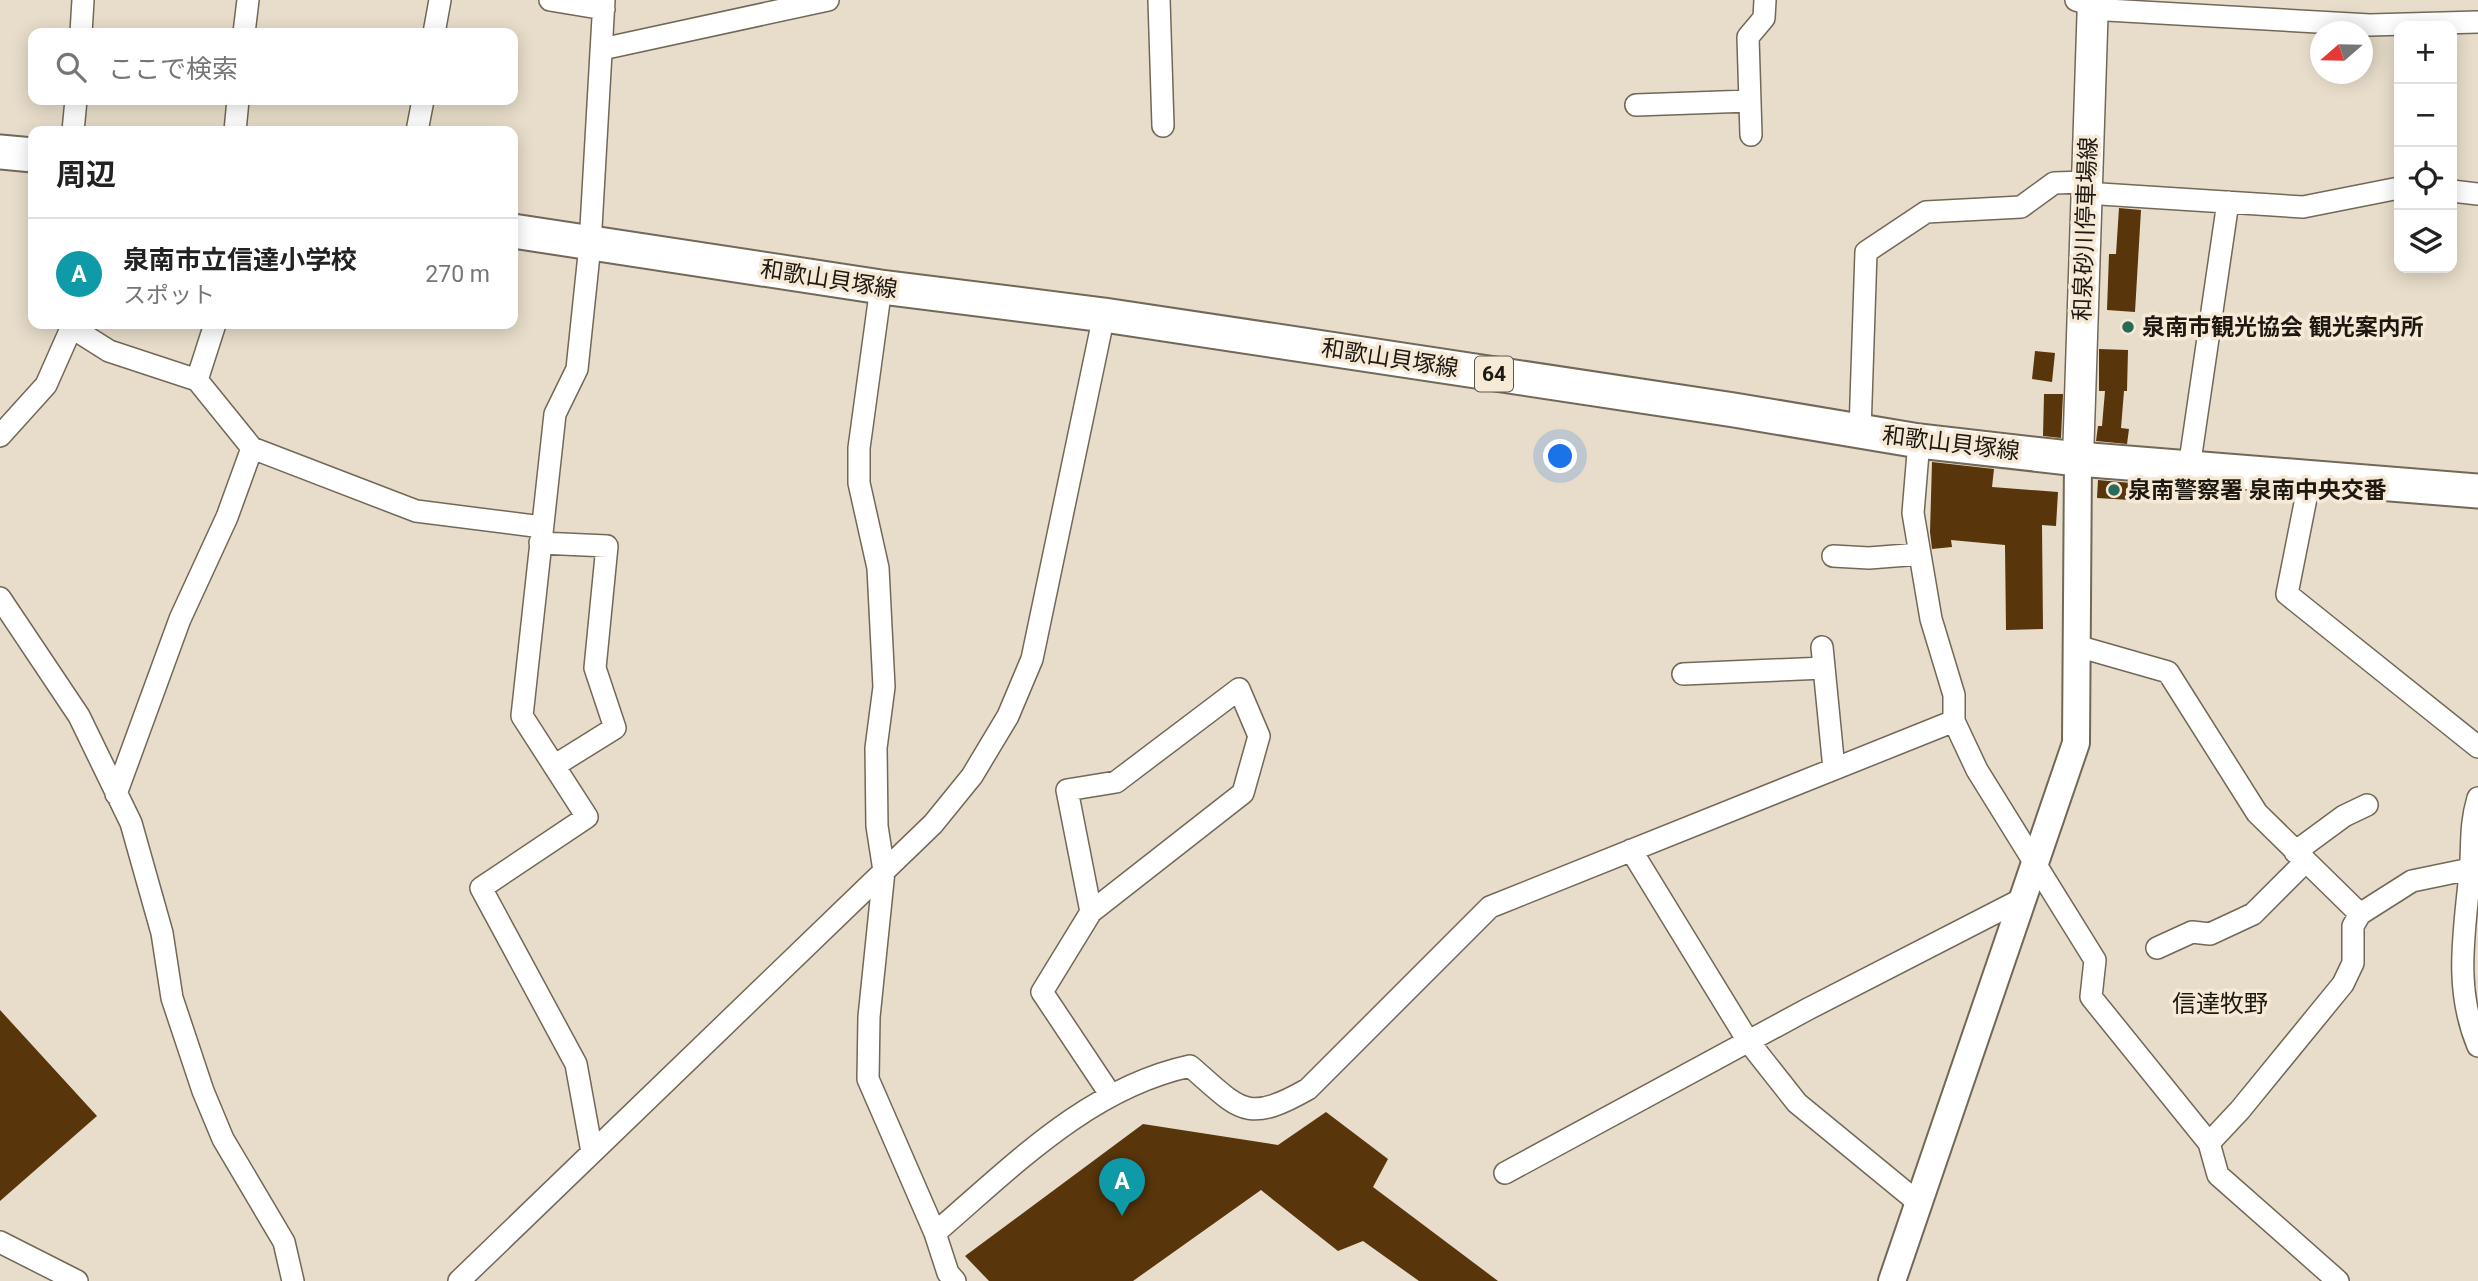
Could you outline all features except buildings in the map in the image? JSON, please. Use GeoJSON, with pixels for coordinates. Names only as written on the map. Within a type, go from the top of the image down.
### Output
{"type":"FeatureCollection","features":[{"type":"Feature","properties":{"kind":"main road","name":"和泉砂川停車場線"},"geometry":{"type":"LineString","coordinates":[[2078,459],[2087,2]]}},
{"type":"Feature","properties":{"kind":"main road"},"geometry":{"type":"LineString","coordinates":[[0,152],[28,155]]}},
{"type":"Feature","properties":{"kind":"main road","name":"和歌山貝塚線"},"geometry":{"type":"LineString","coordinates":[[518,232],[590,245],[881,287],[1104,316],[1919,441],[2078,459],[2478,491]]}},
{"type":"Feature","properties":{"kind":"street"},"geometry":{"type":"LineString","coordinates":[[81,28],[83,0]]}},
{"type":"Feature","properties":{"kind":"street"},"geometry":{"type":"LineString","coordinates":[[245,28],[248,0]]}},
{"type":"Feature","properties":{"kind":"street"},"geometry":{"type":"LineString","coordinates":[[435,28],[440,0]]}},
{"type":"Feature","properties":{"kind":"street"},"geometry":{"type":"LineString","coordinates":[[550,0],[604,4],[603,49],[590,245],[577,369],[555,414],[522,716],[587,817],[481,888],[576,1064],[592,1152]]}},
{"type":"Feature","properties":{"kind":"street"},"geometry":{"type":"LineString","coordinates":[[1159,0],[1163,126]]}},
{"type":"Feature","properties":{"kind":"street"},"geometry":{"type":"LineString","coordinates":[[1751,135],[1748,37],[1764,19],[1765,0]]}},
{"type":"Feature","properties":{"kind":"street"},"geometry":{"type":"LineString","coordinates":[[603,49],[818,1]]}},
{"type":"Feature","properties":{"kind":"street"},"geometry":{"type":"LineString","coordinates":[[2087,2],[2107,10],[2370,25],[2478,22]]}},
{"type":"Feature","properties":{"kind":"street"},"geometry":{"type":"LineString","coordinates":[[1636,105],[1749,101]]}},
{"type":"Feature","properties":{"kind":"street"},"geometry":{"type":"LineString","coordinates":[[73,126],[76,105]]}},
{"type":"Feature","properties":{"kind":"street"},"geometry":{"type":"LineString","coordinates":[[235,126],[238,105]]}},
{"type":"Feature","properties":{"kind":"street"},"geometry":{"type":"LineString","coordinates":[[418,126],[422,105]]}},
{"type":"Feature","properties":{"kind":"street"},"geometry":{"type":"LineString","coordinates":[[1860,431],[1866,252],[1926,212],[2021,207],[2054,183],[2228,202],[2303,207],[2394,189]]}},
{"type":"Feature","properties":{"kind":"street"},"geometry":{"type":"LineString","coordinates":[[2457,192],[2478,194]]}},
{"type":"Feature","properties":{"kind":"street"},"geometry":{"type":"LineString","coordinates":[[2189,468],[2228,202]]}},
{"type":"Feature","properties":{"kind":"street"},"geometry":{"type":"LineString","coordinates":[[881,287],[859,448],[859,484],[878,568],[884,687],[876,748],[877,826],[884,871],[869,1017],[868,1079],[935,1233],[948,1278]]}},
{"type":"Feature","properties":{"kind":"street"},"geometry":{"type":"LineString","coordinates":[[459,1281],[933,824],[972,776],[1008,716],[1027,670],[1104,316]]}},
{"type":"Feature","properties":{"kind":"street"},"geometry":{"type":"LineString","coordinates":[[0,436],[46,385],[70,329]]}},
{"type":"Feature","properties":{"kind":"street"},"geometry":{"type":"LineString","coordinates":[[78,329],[109,351],[197,380],[252,448],[416,511],[607,546],[595,668],[615,728],[554,766]]}},
{"type":"Feature","properties":{"kind":"street"},"geometry":{"type":"LineString","coordinates":[[197,380],[213,329]]}},
{"type":"Feature","properties":{"kind":"street"},"geometry":{"type":"LineString","coordinates":[[1919,441],[1913,513],[1931,619],[1954,695],[1954,721],[1977,770],[2095,960],[2091,997],[2209,1143],[2218,1175],[2338,1281]]}},
{"type":"Feature","properties":{"kind":"street"},"geometry":{"type":"LineString","coordinates":[[116,794],[180,619],[227,517],[252,448]]}},
{"type":"Feature","properties":{"kind":"street"},"geometry":{"type":"LineString","coordinates":[[1892,1281],[2076,743],[2078,459]]}},
{"type":"Feature","properties":{"kind":"street"},"geometry":{"type":"LineString","coordinates":[[2310,478],[2287,594],[2478,747]]}},
{"type":"Feature","properties":{"kind":"street"},"geometry":{"type":"LineString","coordinates":[[1833,556],[1869,558],[1920,554]]}},
{"type":"Feature","properties":{"kind":"street"},"geometry":{"type":"LineString","coordinates":[[0,598],[79,716],[131,823],[162,933],[172,998],[203,1091],[223,1139],[284,1242],[293,1281]]}},
{"type":"Feature","properties":{"kind":"street"},"geometry":{"type":"LineString","coordinates":[[2077,646],[2168,672],[2257,813],[2360,914]]}},
{"type":"Feature","properties":{"kind":"street"},"geometry":{"type":"LineString","coordinates":[[1683,674],[1823,658],[1834,769]]}},
{"type":"Feature","properties":{"kind":"street"},"geometry":{"type":"LineString","coordinates":[[1091,912],[1067,790],[1116,782],[1239,689],[1259,736],[1243,793],[1091,912],[1042,992],[1110,1094]]}},
{"type":"Feature","properties":{"kind":"street"},"geometry":{"type":"LineString","coordinates":[[935,1233],[1048,1136],[1110,1094],[1165,1072],[1190,1066],[1239,1108],[1255,1111],[1280,1105],[1308,1089],[1490,907],[1954,721]]}},
{"type":"Feature","properties":{"kind":"street"},"geometry":{"type":"LineString","coordinates":[[2478,798],[2470,825],[2470,869],[2460,954],[2462,995],[2478,1046]]}},
{"type":"Feature","properties":{"kind":"street"},"geometry":{"type":"LineString","coordinates":[[2157,948],[2192,932],[2210,934],[2253,914],[2300,857],[2344,816],[2367,805]]}},
{"type":"Feature","properties":{"kind":"street"},"geometry":{"type":"LineString","coordinates":[[1631,850],[1748,1041],[1797,1103],[1920,1203]]}},
{"type":"Feature","properties":{"kind":"street"},"geometry":{"type":"LineString","coordinates":[[2209,1143],[2240,1110],[2343,984],[2353,963],[2353,926],[2360,914],[2412,881],[2470,869]]}},
{"type":"Feature","properties":{"kind":"street"},"geometry":{"type":"LineString","coordinates":[[1506,1173],[1748,1041],[2024,898]]}},
{"type":"Feature","properties":{"kind":"street"},"geometry":{"type":"LineString","coordinates":[[0,1242],[77,1281]]}},
{"type":"Feature","properties":{"kind":"place","name":"泉南市観光協会 観光案内所"},"geometry":{"type":"Point","coordinates":[2128,327]}},
{"type":"Feature","properties":{"kind":"place","name":"泉南警察署 泉南中央交番"},"geometry":{"type":"Point","coordinates":[2114,490]}},
{"type":"Feature","properties":{"kind":"place","name":"泉南市立信達小学校"},"geometry":{"type":"Point","coordinates":[1122,1216]}},
{"type":"Feature","properties":{"kind":"district","name":"信達牧野"},"geometry":{"type":"Point","coordinates":[2220,1004]}}]}
